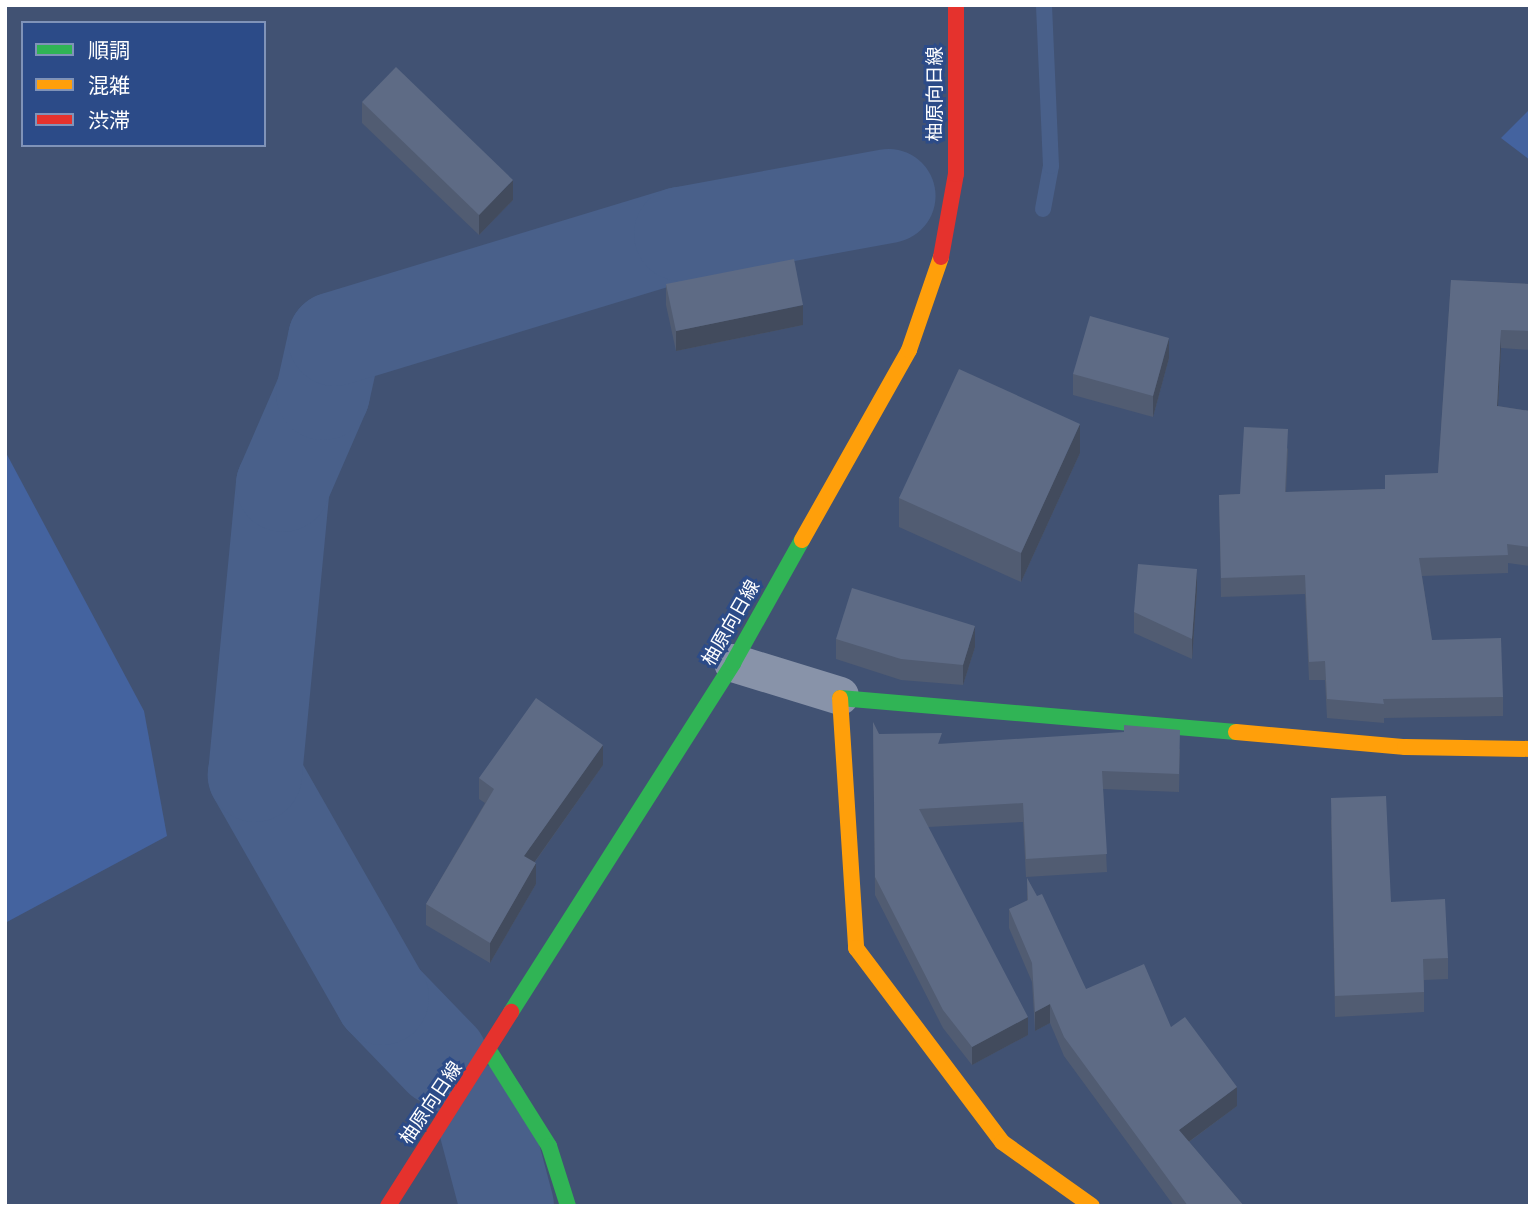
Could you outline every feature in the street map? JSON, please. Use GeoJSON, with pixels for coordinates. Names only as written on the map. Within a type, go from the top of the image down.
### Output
{"type":"FeatureCollection","features":[{"type":"Feature","properties":{"kind":"street","name":"柚原向日線"},"geometry":{"type":"LineString","coordinates":[[388,1206],[490,1052],[733,663],[909,350],[943,251],[956,174],[956,5]]}},
{"type":"Feature","properties":{"kind":"street"},"geometry":{"type":"LineString","coordinates":[[733,663],[840,696],[1405,747],[1530,749]]}},
{"type":"Feature","properties":{"kind":"street"},"geometry":{"type":"LineString","coordinates":[[840,696],[856,948],[1002,1142],[1092,1206]]}},
{"type":"Feature","properties":{"kind":"street"},"geometry":{"type":"LineString","coordinates":[[490,1052],[549,1146],[568,1206]]}},
{"type":"Feature","properties":{"kind":"shaded area"},"geometry":{"type":"Polygon","coordinates":[[[1530,109],[1530,160],[1501,138],[1530,109]]]}},
{"type":"Feature","properties":{"kind":"shaded area"},"geometry":{"type":"Polygon","coordinates":[[[5,451],[144,711],[167,836],[5,923],[5,451]]]}},
{"type":"Feature","properties":{"kind":"building"},"geometry":{"type":"Polygon","coordinates":[[[396,67],[513,180],[479,215],[362,102],[396,67]]]}},
{"type":"Feature","properties":{"kind":"building"},"geometry":{"type":"Polygon","coordinates":[[[794,259],[803,305],[676,331],[666,284],[794,259]]]}},
{"type":"Feature","properties":{"kind":"building"},"geometry":{"type":"Polygon","coordinates":[[[1451,280],[1530,284],[1530,331],[1501,330],[1497,406],[1530,411],[1530,547],[1507,544],[1508,555],[1419,558],[1432,640],[1501,638],[1503,697],[1383,699],[1384,704],[1327,699],[1325,661],[1309,662],[1305,575],[1221,578],[1219,495],[1240,494],[1244,427],[1288,429],[1285,492],[1385,489],[1385,475],[1438,473],[1451,280]]]}},
{"type":"Feature","properties":{"kind":"building"},"geometry":{"type":"Polygon","coordinates":[[[1090,316],[1169,338],[1153,396],[1073,374],[1090,316]]]}},
{"type":"Feature","properties":{"kind":"building"},"geometry":{"type":"Polygon","coordinates":[[[959,369],[1080,424],[1021,553],[899,498],[959,369]]]}},
{"type":"Feature","properties":{"kind":"building"},"geometry":{"type":"Polygon","coordinates":[[[1138,564],[1197,569],[1192,639],[1134,612],[1138,564]]]}},
{"type":"Feature","properties":{"kind":"building"},"geometry":{"type":"Polygon","coordinates":[[[852,588],[975,626],[963,665],[901,659],[836,639],[852,588]]]}},
{"type":"Feature","properties":{"kind":"building"},"geometry":{"type":"Polygon","coordinates":[[[536,698],[603,745],[524,856],[536,863],[490,943],[426,904],[494,789],[479,778],[536,698]]]}},
{"type":"Feature","properties":{"kind":"building"},"geometry":{"type":"Polygon","coordinates":[[[873,722],[879,734],[942,733],[938,744],[1124,732],[1124,725],[1180,730],[1179,774],[1102,771],[1107,854],[1026,859],[1023,803],[919,809],[1028,1017],[972,1047],[943,1010],[875,877],[873,722]]]}},
{"type":"Feature","properties":{"kind":"building"},"geometry":{"type":"Polygon","coordinates":[[[1386,796],[1391,902],[1445,899],[1448,958],[1423,959],[1424,992],[1335,996],[1331,798],[1386,796]]]}},
{"type":"Feature","properties":{"kind":"building"},"geometry":{"type":"Polygon","coordinates":[[[1027,878],[1037,896],[1042,894],[1086,989],[1144,964],[1171,1027],[1185,1017],[1237,1087],[1179,1130],[1244,1206],[1188,1206],[1064,1037],[1050,1004],[1035,1012],[1032,963],[1009,909],[1028,900],[1027,878]]]}},
{"type":"Feature","properties":{"kind":"waterway"},"geometry":{"type":"LineString","coordinates":[[1043,209],[1051,166],[1044,5]]}},
{"type":"Feature","properties":{"kind":"waterway"},"geometry":{"type":"LineString","coordinates":[[441,1059],[382,998],[255,775],[283,485],[323,393],[335,339],[681,234],[889,196]]}},
{"type":"Feature","properties":{"kind":"waterway"},"geometry":{"type":"LineString","coordinates":[[482,1112],[507,1206]]}},
{"type":"Feature","properties":{"kind":"traffic: fast"},"geometry":{"type":"LineString","coordinates":[[511,1012],[733,663],[802,540]]}},
{"type":"Feature","properties":{"kind":"traffic: fast"},"geometry":{"type":"LineString","coordinates":[[840,698],[1236,732]]}},
{"type":"Feature","properties":{"kind":"traffic: fast"},"geometry":{"type":"LineString","coordinates":[[490,1052],[549,1146],[568,1206]]}},
{"type":"Feature","properties":{"kind":"traffic: slow"},"geometry":{"type":"LineString","coordinates":[[802,540],[909,350],[941,257]]}},
{"type":"Feature","properties":{"kind":"traffic: slow"},"geometry":{"type":"LineString","coordinates":[[840,698],[856,948],[1002,1142],[1092,1206]]}},
{"type":"Feature","properties":{"kind":"traffic: slow"},"geometry":{"type":"LineString","coordinates":[[1236,732],[1405,747],[1530,749]]}},
{"type":"Feature","properties":{"kind":"traffic: jam"},"geometry":{"type":"LineString","coordinates":[[941,257],[956,174],[956,5]]}},
{"type":"Feature","properties":{"kind":"traffic: jam"},"geometry":{"type":"LineString","coordinates":[[388,1206],[511,1012]]}}]}
